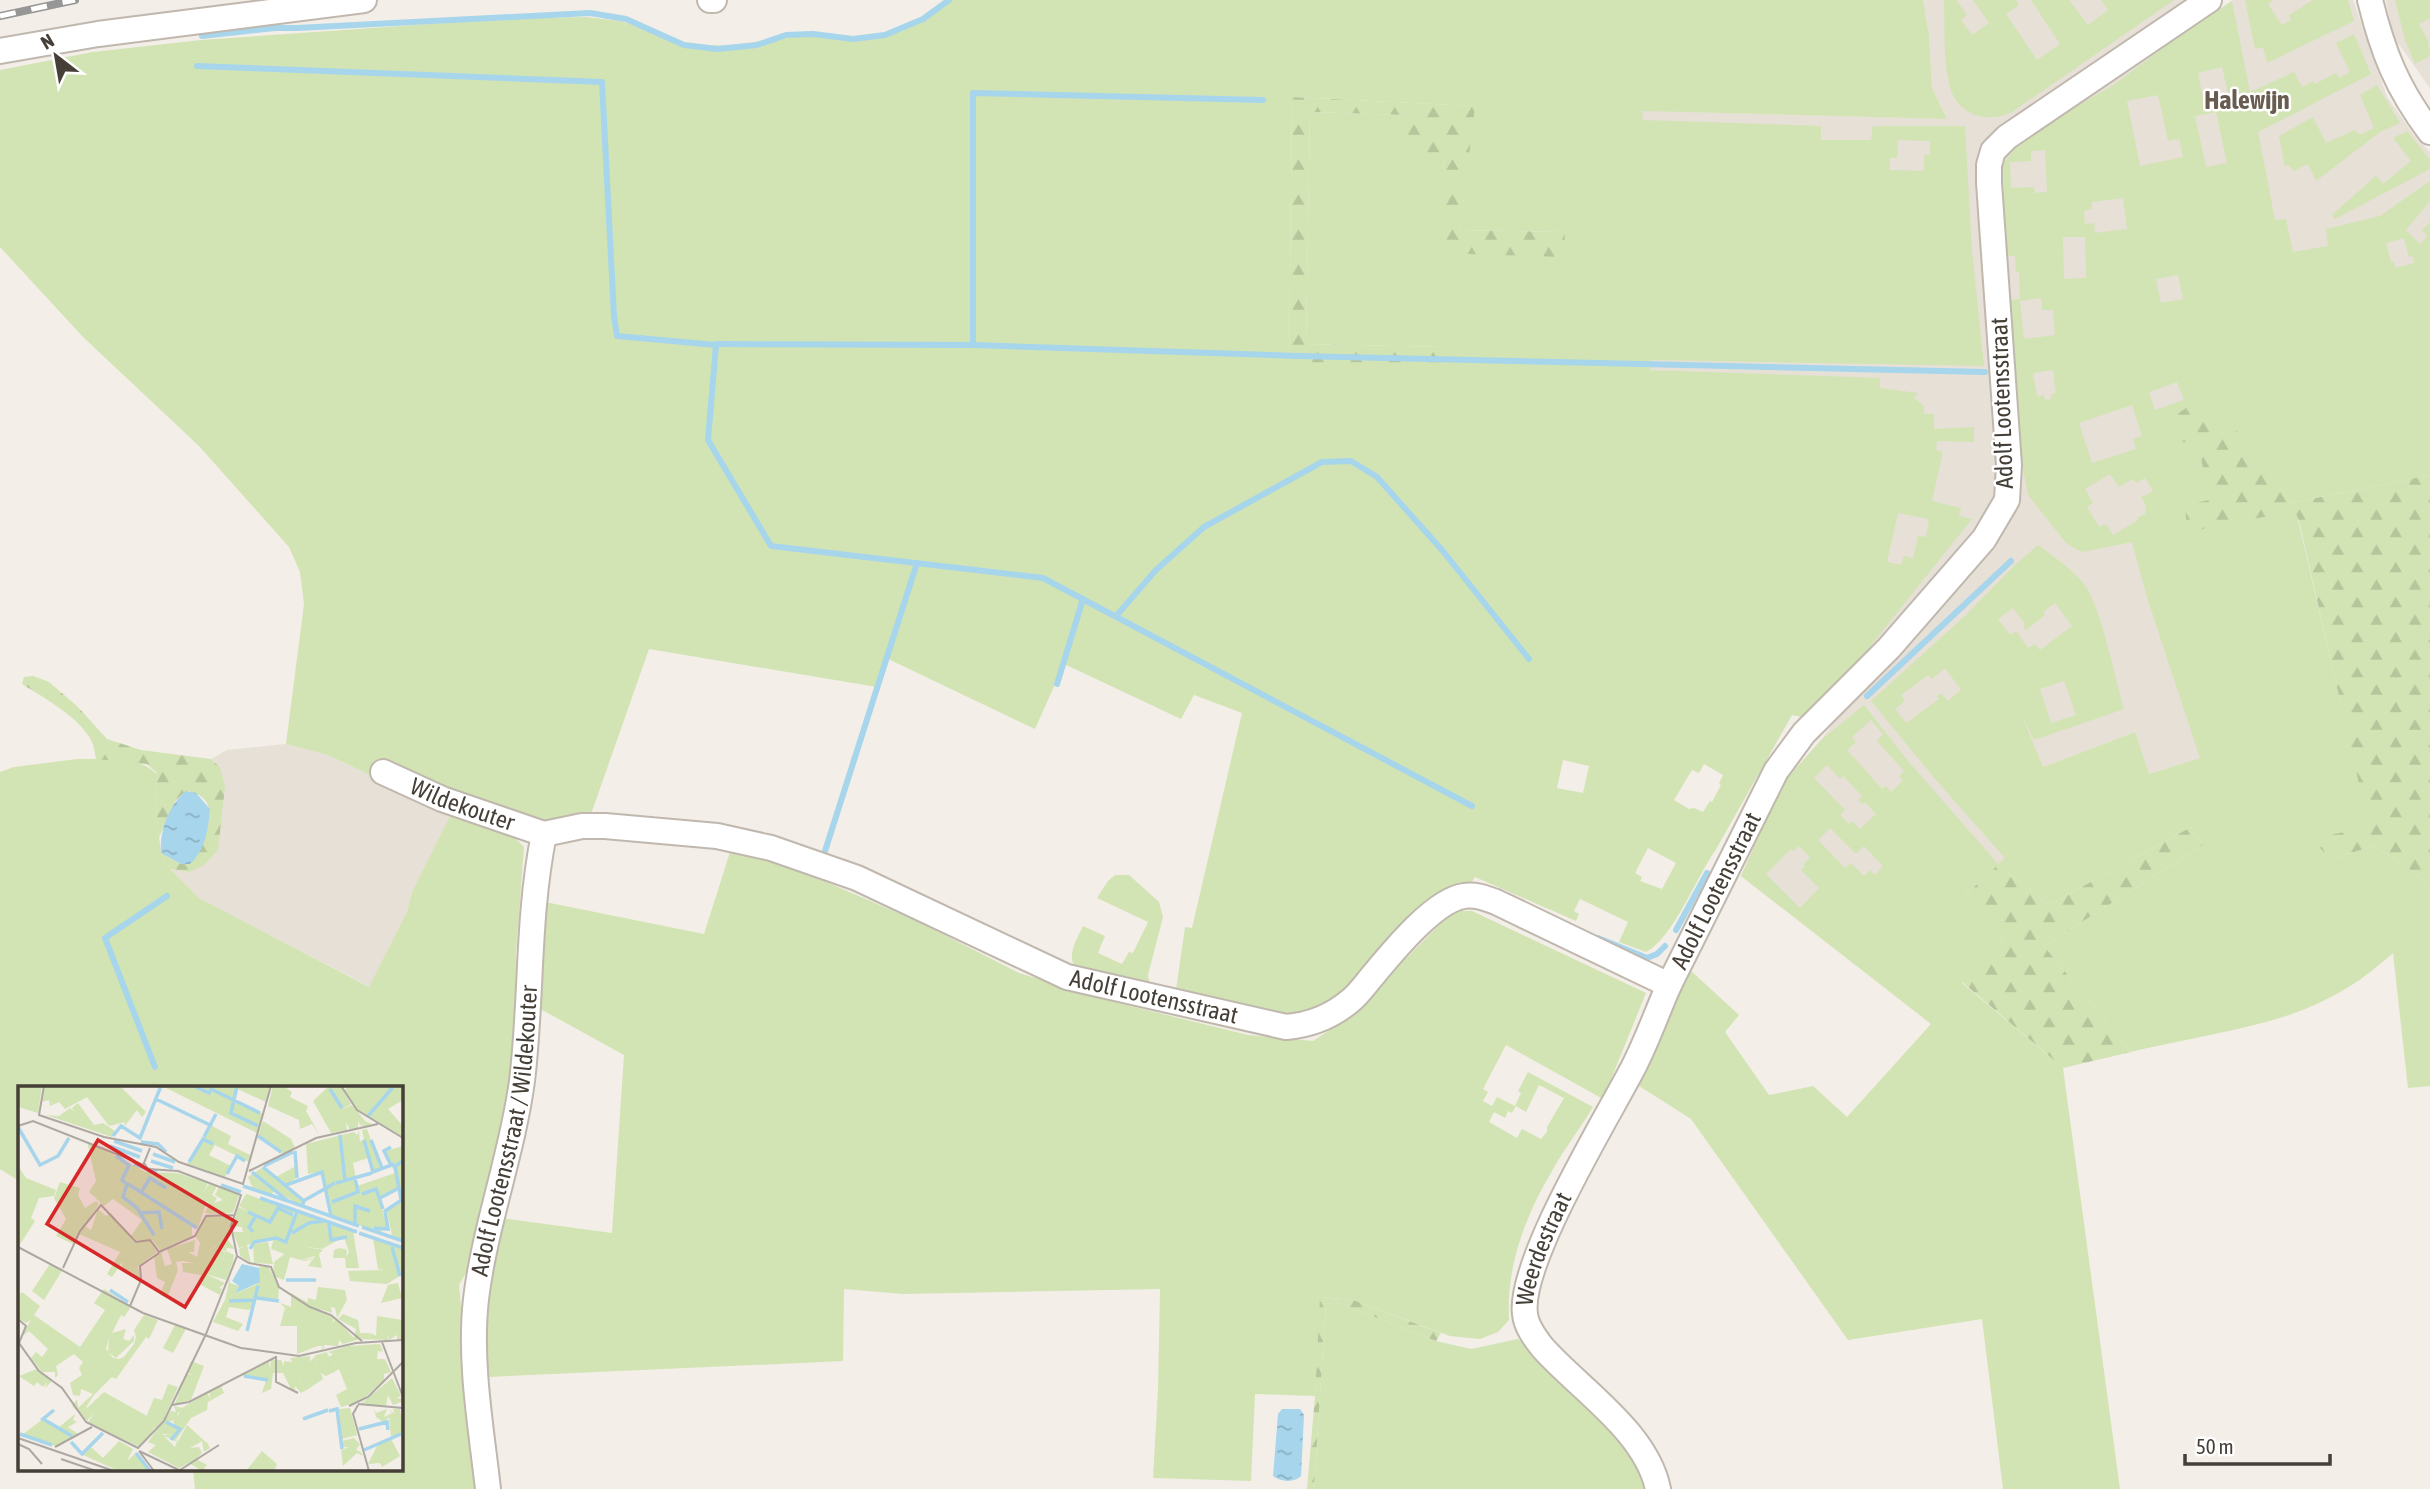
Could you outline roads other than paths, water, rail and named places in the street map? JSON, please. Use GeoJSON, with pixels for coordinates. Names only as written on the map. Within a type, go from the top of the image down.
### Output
{"type":"FeatureCollection","features":[{"type":"Feature","properties":{"kind":"street"},"geometry":{"type":"LineString","coordinates":[[0,51],[98,34],[364,0]]}},
{"type":"Feature","properties":{"kind":"street","name":"Adolf Lootensstraat"},"geometry":{"type":"LineString","coordinates":[[544,834],[582,826],[605,826],[717,836],[771,848],[857,878],[1034,963],[1067,976],[1286,1027],[1304,1026],[1325,1019],[1352,1000],[1421,924],[1447,902],[1464,896],[1479,896],[1496,902],[1669,985],[1776,771],[1804,733],[1889,648],[1984,539],[2007,500],[2009,465],[1989,183],[1989,165],[1993,151],[2024,123],[2209,0]]}},
{"type":"Feature","properties":{"kind":"street"},"geometry":{"type":"LineString","coordinates":[[2370,0],[2386,58],[2399,88],[2430,131]]}},
{"type":"Feature","properties":{"kind":"street","name":"Wildekouter"},"geometry":{"type":"LineString","coordinates":[[383,772],[442,799],[544,834]]}},
{"type":"Feature","properties":{"kind":"street","name":"Adolf Lootensstraat / Wildekouter"},"geometry":{"type":"LineString","coordinates":[[488,1489],[478,1389],[476,1300],[522,1082],[532,911],[544,834]]}},
{"type":"Feature","properties":{"kind":"street","name":"Weerdestraat"},"geometry":{"type":"LineString","coordinates":[[1658,1489],[1647,1460],[1633,1438],[1537,1340],[1525,1313],[1531,1274],[1546,1236],[1566,1192],[1635,1064],[1669,985]]}},
{"type":"Feature","properties":{"kind":"water"},"geometry":{"type":"Polygon","coordinates":[[[186,791],[196,793],[210,809],[200,852],[190,864],[181,864],[161,853],[161,845],[170,811],[186,791]]]}},
{"type":"Feature","properties":{"kind":"water"},"geometry":{"type":"Polygon","coordinates":[[[1282,1409],[1300,1409],[1304,1415],[1301,1476],[1291,1481],[1279,1480],[1273,1476],[1278,1414],[1282,1409]]]}},
{"type":"Feature","properties":{"kind":"waterway"},"geometry":{"type":"LineString","coordinates":[[202,36],[275,28],[590,13],[626,19],[684,45],[717,49],[757,45],[786,35],[813,34],[853,39],[885,35],[923,19],[949,0]]}},
{"type":"Feature","properties":{"kind":"waterway"},"geometry":{"type":"LineString","coordinates":[[197,66],[602,82],[617,336],[716,345],[708,440],[771,546],[1043,578],[1472,806]]}},
{"type":"Feature","properties":{"kind":"waterway"},"geometry":{"type":"LineString","coordinates":[[973,345],[973,93],[1263,100]]}},
{"type":"Feature","properties":{"kind":"waterway"},"geometry":{"type":"LineString","coordinates":[[716,344],[973,345],[1299,356],[1985,372]]}},
{"type":"Feature","properties":{"kind":"waterway"},"geometry":{"type":"LineString","coordinates":[[1116,616],[1156,570],[1204,527],[1322,462],[1351,461],[1377,477],[1442,550],[1529,659]]}},
{"type":"Feature","properties":{"kind":"waterway"},"geometry":{"type":"LineString","coordinates":[[1867,696],[2011,561]]}},
{"type":"Feature","properties":{"kind":"waterway"},"geometry":{"type":"LineString","coordinates":[[825,851],[917,563]]}},
{"type":"Feature","properties":{"kind":"waterway"},"geometry":{"type":"LineString","coordinates":[[1057,684],[1083,599]]}},
{"type":"Feature","properties":{"kind":"waterway"},"geometry":{"type":"LineString","coordinates":[[1676,930],[1707,873]]}},
{"type":"Feature","properties":{"kind":"waterway"},"geometry":{"type":"LineString","coordinates":[[155,1067],[105,938],[167,896]]}},
{"type":"Feature","properties":{"kind":"waterway"},"geometry":{"type":"LineString","coordinates":[[1598,938],[1647,958],[1657,954],[1665,946]]}},
{"type":"Feature","properties":{"kind":"railway"},"geometry":{"type":"LineString","coordinates":[[0,16],[75,0]]}},
{"type":"Feature","properties":{"kind":"district","name":"Halewijn"},"geometry":{"type":"Point","coordinates":[2247,100]}}]}
